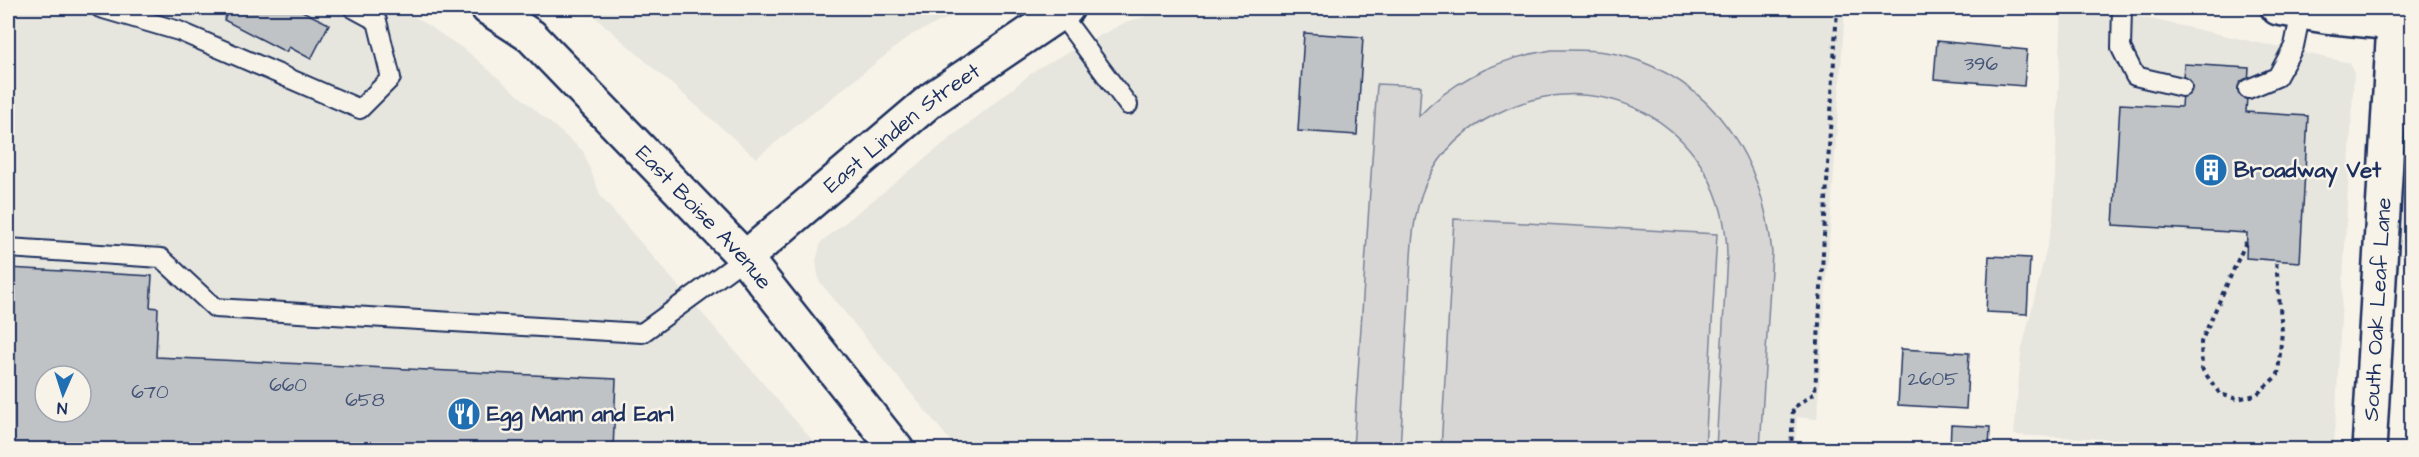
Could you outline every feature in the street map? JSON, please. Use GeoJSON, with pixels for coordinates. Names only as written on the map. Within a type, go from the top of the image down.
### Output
{"type":"FeatureCollection","features":[{"type":"Feature","properties":{"kind":"street","name":"East Boise Avenue"},"geometry":{"type":"LineString","coordinates":[[488,8],[531,36],[745,258],[897,450]]}},
{"type":"Feature","properties":{"kind":"street","name":"East Linden Street"},"geometry":{"type":"LineString","coordinates":[[745,258],[932,99],[1060,9]]}},
{"type":"Feature","properties":{"kind":"street"},"geometry":{"type":"LineString","coordinates":[[2289,10],[2403,25]]}},
{"type":"Feature","properties":{"kind":"street","name":"South Oak Leaf Lane"},"geometry":{"type":"LineString","coordinates":[[2369,450],[2403,25]]}},
{"type":"Feature","properties":{"kind":"lane"},"geometry":{"type":"LineString","coordinates":[[100,8],[178,32],[360,109],[391,78],[376,21],[353,8]]}},
{"type":"Feature","properties":{"kind":"lane"},"geometry":{"type":"LineString","coordinates":[[2122,8],[2121,48],[2135,76],[2182,87]]}},
{"type":"Feature","properties":{"kind":"lane"},"geometry":{"type":"LineString","coordinates":[[1060,9],[1128,105]]}},
{"type":"Feature","properties":{"kind":"lane"},"geometry":{"type":"LineString","coordinates":[[2248,89],[2277,77],[2294,46],[2289,10]]}},
{"type":"Feature","properties":{"kind":"lane"},"geometry":{"type":"LineString","coordinates":[[8,248],[161,258],[215,308],[642,333],[745,258]]}},
{"type":"Feature","properties":{"kind":"path"},"geometry":{"type":"LineString","coordinates":[[1791,450],[1793,408],[1815,393],[1837,8]]}},
{"type":"Feature","properties":{"kind":"path"},"geometry":{"type":"LineString","coordinates":[[2246,242],[2201,342],[2202,369],[2220,394],[2237,399],[2256,395],[2278,375],[2282,331],[2276,261]]}},
{"type":"Feature","properties":{"kind":"shaded area"},"geometry":{"type":"Polygon","coordinates":[[[8,8],[402,8],[468,52],[583,151],[601,197],[820,449],[8,449],[8,8]]]}},
{"type":"Feature","properties":{"kind":"shaded area"},"geometry":{"type":"Polygon","coordinates":[[[585,8],[970,8],[911,35],[756,158],[585,8]]]}},
{"type":"Feature","properties":{"kind":"shaded area"},"geometry":{"type":"Polygon","coordinates":[[[1176,8],[1845,8],[1817,419],[1797,417],[1795,449],[957,449],[819,281],[816,261],[821,242],[1038,68],[1126,22],[1176,8]]]}},
{"type":"Feature","properties":{"kind":"shaded area"},"geometry":{"type":"Polygon","coordinates":[[[2062,8],[2109,10],[2350,63],[2354,74],[2334,449],[2014,435],[2021,353],[2053,222],[2062,8]]]}},
{"type":"Feature","properties":{"kind":"shaded area"},"geometry":{"type":"Polygon","coordinates":[[[1552,50],[1612,53],[1654,67],[1683,84],[1708,105],[1729,129],[1745,156],[1758,186],[1767,219],[1772,253],[1760,449],[1716,449],[1727,254],[1721,211],[1706,173],[1682,141],[1652,117],[1617,101],[1578,95],[1537,99],[1496,114],[1455,142],[1432,171],[1421,197],[1412,240],[1400,449],[1353,449],[1377,84],[1421,86],[1419,116],[1448,91],[1480,72],[1514,58],[1552,50]]]}},
{"type":"Feature","properties":{"kind":"shaded area"},"geometry":{"type":"Polygon","coordinates":[[[1454,219],[1717,234],[1705,449],[1441,449],[1454,219]]]}},
{"type":"Feature","properties":{"kind":"building"},"geometry":{"type":"Polygon","coordinates":[[[230,8],[296,8],[329,24],[311,59],[289,47],[286,52],[224,20],[230,8]]]}},
{"type":"Feature","properties":{"kind":"building"},"geometry":{"type":"Polygon","coordinates":[[[1304,33],[1363,37],[1357,135],[1298,131],[1304,33]]]}},
{"type":"Feature","properties":{"kind":"building"},"geometry":{"type":"Polygon","coordinates":[[[1937,41],[2027,50],[2024,86],[1934,79],[1937,41]]]}},
{"type":"Feature","properties":{"kind":"building","name":"Broadway Vet"},"geometry":{"type":"Polygon","coordinates":[[[2184,64],[2249,68],[2246,112],[2308,116],[2300,262],[2246,258],[2247,233],[2113,225],[2120,104],[2181,107],[2184,64]]]}},
{"type":"Feature","properties":{"kind":"building"},"geometry":{"type":"Polygon","coordinates":[[[1989,256],[2030,258],[2027,314],[1986,312],[1989,256]]]}},
{"type":"Feature","properties":{"kind":"building"},"geometry":{"type":"Polygon","coordinates":[[[8,268],[152,276],[150,307],[158,308],[156,357],[616,379],[613,450],[8,450],[8,268]]]}},
{"type":"Feature","properties":{"kind":"building"},"geometry":{"type":"Polygon","coordinates":[[[1901,349],[1969,353],[1966,409],[1898,405],[1901,349]]]}},
{"type":"Feature","properties":{"kind":"building"},"geometry":{"type":"Polygon","coordinates":[[[1951,425],[1990,427],[1989,450],[1950,450],[1951,425]]]}},
{"type":"Feature","properties":{"kind":"place","name":"Broadway Vet"},"geometry":{"type":"Point","coordinates":[2211,170]}},
{"type":"Feature","properties":{"kind":"place","name":"Egg Mann and Earl"},"geometry":{"type":"Point","coordinates":[464,414]}}]}
